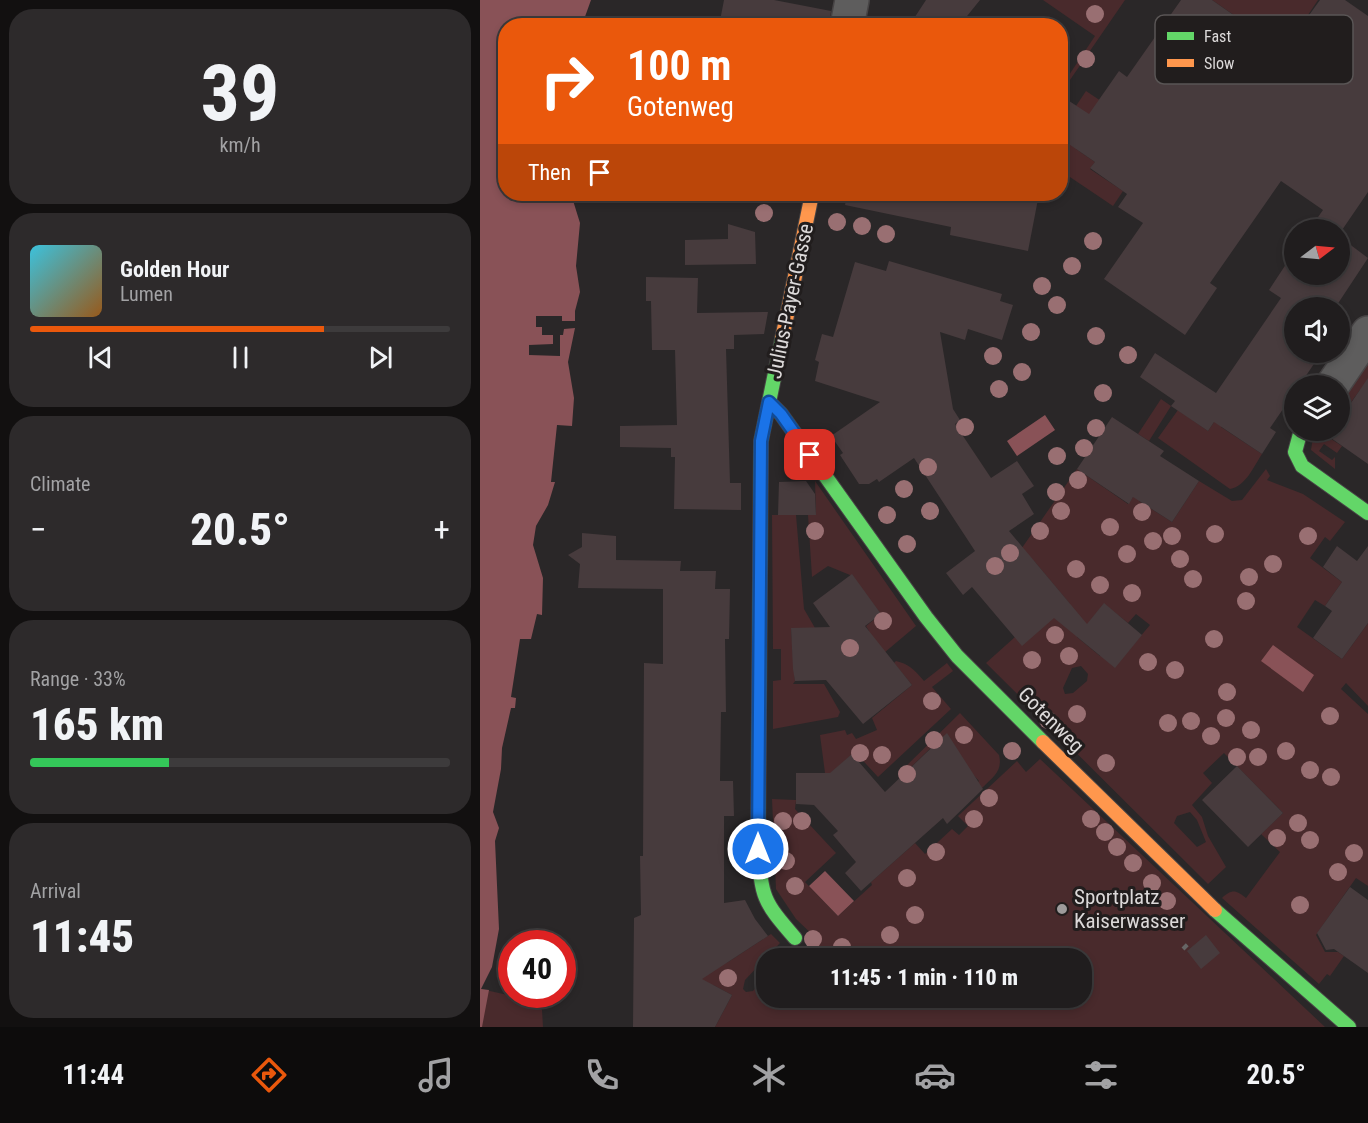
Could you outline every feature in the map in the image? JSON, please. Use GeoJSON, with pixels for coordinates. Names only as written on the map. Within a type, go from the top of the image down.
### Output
{"type":"FeatureCollection","features":[{"type":"Feature","properties":{"kind":"street"},"geometry":{"type":"LineString","coordinates":[[849,18],[852,0]]}},
{"type":"Feature","properties":{"kind":"street","name":"Julius-Payer-Gasse"},"geometry":{"type":"LineString","coordinates":[[795,938],[771,910],[762,894],[758,849],[761,441],[811,201]]}},
{"type":"Feature","properties":{"kind":"street"},"geometry":{"type":"LineString","coordinates":[[1339,375],[1368,333]]}},
{"type":"Feature","properties":{"kind":"street","name":"Gotenweg"},"geometry":{"type":"LineString","coordinates":[[769,402],[781,414],[926,617],[957,656],[1174,873],[1295,983],[1349,1027]]}},
{"type":"Feature","properties":{"kind":"street"},"geometry":{"type":"LineString","coordinates":[[1298,441],[1295,452],[1302,466],[1368,513]]}},
{"type":"Feature","properties":{"kind":"path"},"geometry":{"type":"LineString","coordinates":[[1183,949],[1188,944]]}},
{"type":"Feature","properties":{"kind":"shaded area"},"geometry":{"type":"Polygon","coordinates":[[[480,0],[591,0],[585,18],[498,18],[498,201],[573,201],[580,223],[576,266],[580,292],[568,362],[574,398],[572,426],[557,425],[551,482],[555,482],[548,505],[536,526],[533,545],[543,578],[542,615],[537,614],[531,639],[520,639],[511,697],[516,698],[515,708],[511,708],[502,748],[501,769],[493,812],[499,828],[495,841],[499,929],[492,967],[481,989],[489,990],[482,1027],[480,1027],[480,0]]]}},
{"type":"Feature","properties":{"kind":"shaded area"},"geometry":{"type":"Polygon","coordinates":[[[1043,0],[1125,0],[1068,83],[1068,76],[1095,36],[1043,0]]]}},
{"type":"Feature","properties":{"kind":"shaded area"},"geometry":{"type":"Polygon","coordinates":[[[1212,0],[1318,0],[1308,15],[1234,15],[1212,0]]]}},
{"type":"Feature","properties":{"kind":"shaded area"},"geometry":{"type":"Polygon","coordinates":[[[1086,91],[1107,105],[1076,149],[1095,162],[1090,169],[1123,191],[1113,206],[1068,176],[1068,118],[1086,91]]]}},
{"type":"Feature","properties":{"kind":"shaded area"},"geometry":{"type":"Polygon","coordinates":[[[1368,351],[1368,396],[1360,390],[1350,404],[1350,378],[1368,351]]]}},
{"type":"Feature","properties":{"kind":"shaded area"},"geometry":{"type":"Polygon","coordinates":[[[1161,399],[1171,406],[1149,441],[1138,434],[1161,399]]]}},
{"type":"Feature","properties":{"kind":"shaded area"},"geometry":{"type":"Polygon","coordinates":[[[1228,401],[1235,405],[1221,427],[1262,454],[1245,480],[1230,489],[1158,438],[1178,410],[1208,431],[1228,401]]]}},
{"type":"Feature","properties":{"kind":"shaded area"},"geometry":{"type":"Polygon","coordinates":[[[1045,415],[1055,430],[1017,456],[1007,441],[1045,415]]]}},
{"type":"Feature","properties":{"kind":"shaded area"},"geometry":{"type":"Polygon","coordinates":[[[1312,441],[1334,441],[1342,446],[1337,453],[1324,444],[1319,451],[1332,460],[1335,457],[1335,469],[1311,450],[1312,441]]]}},
{"type":"Feature","properties":{"kind":"shaded area"},"geometry":{"type":"Polygon","coordinates":[[[1077,469],[1128,504],[1144,482],[1139,501],[1172,522],[1199,481],[1232,501],[1242,500],[1266,469],[1270,476],[1267,480],[1303,494],[1345,522],[1330,541],[1325,537],[1310,558],[1342,582],[1325,606],[1315,600],[1297,627],[1342,659],[1368,623],[1368,706],[1346,683],[1341,689],[1368,714],[1368,886],[1356,878],[1316,935],[1325,952],[1338,952],[1344,956],[1330,976],[1327,974],[1319,984],[1222,898],[1234,892],[1246,898],[1280,852],[1261,834],[1283,813],[1224,753],[1203,773],[1212,783],[1192,805],[1202,817],[1208,836],[1226,867],[1208,884],[986,663],[1015,637],[1070,604],[1034,561],[1017,555],[1077,469]],[[1104,604],[1077,637],[1100,656],[1109,647],[1128,651],[1150,625],[1136,614],[1128,623],[1104,604]],[[1081,666],[1072,668],[1063,688],[1065,694],[1073,693],[1087,681],[1088,674],[1081,666]],[[1190,812],[1177,816],[1174,823],[1197,847],[1206,842],[1197,820],[1190,812]]]}},
{"type":"Feature","properties":{"kind":"shaded area"},"geometry":{"type":"Polygon","coordinates":[[[815,481],[916,626],[878,658],[839,653],[869,631],[866,626],[881,614],[850,575],[828,566],[812,577],[808,515],[816,515],[815,481]]]}},
{"type":"Feature","properties":{"kind":"shaded area"},"geometry":{"type":"Polygon","coordinates":[[[772,515],[796,515],[804,609],[815,628],[791,629],[795,681],[793,684],[824,684],[840,712],[838,717],[773,729],[773,681],[781,680],[781,649],[773,649],[772,515]]]}},
{"type":"Feature","properties":{"kind":"shaded area"},"geometry":{"type":"Polygon","coordinates":[[[1273,645],[1314,675],[1303,692],[1261,661],[1273,645]]]}},
{"type":"Feature","properties":{"kind":"shaded area"},"geometry":{"type":"Polygon","coordinates":[[[896,661],[910,667],[924,681],[947,663],[953,671],[932,687],[951,709],[878,777],[855,752],[831,773],[825,773],[820,735],[845,730],[847,735],[852,733],[856,739],[877,730],[872,718],[912,685],[894,663],[896,661]]]}},
{"type":"Feature","properties":{"kind":"shaded area"},"geometry":{"type":"Polygon","coordinates":[[[960,713],[999,755],[1000,765],[996,773],[982,788],[977,783],[979,781],[948,748],[944,752],[936,743],[910,768],[910,784],[899,773],[960,713]]]}},
{"type":"Feature","properties":{"kind":"shaded area","name":"Sportplatz Kaiserwasser"},"geometry":{"type":"Polygon","coordinates":[[[1040,759],[1325,1027],[715,1027],[732,995],[713,985],[700,1007],[642,1027],[650,993],[728,962],[771,934],[780,943],[775,948],[756,948],[756,968],[745,980],[743,989],[746,992],[753,991],[756,988],[756,1008],[1092,1008],[1092,948],[808,948],[817,939],[796,919],[776,889],[772,799],[796,800],[795,809],[836,853],[805,882],[838,916],[872,885],[871,882],[915,843],[925,854],[952,829],[959,835],[968,826],[958,816],[1017,761],[1026,772],[1040,759]]]}},
{"type":"Feature","properties":{"kind":"shaded area"},"geometry":{"type":"Polygon","coordinates":[[[825,871],[854,901],[838,916],[809,886],[825,871]]]}},
{"type":"Feature","properties":{"kind":"shaded area"},"geometry":{"type":"Polygon","coordinates":[[[481,989],[498,993],[498,1008],[541,1008],[542,1010],[543,1027],[480,1027],[481,989]]]}},
{"type":"Feature","properties":{"kind":"pier"},"geometry":{"type":"Polygon","coordinates":[[[536,316],[562,316],[562,321],[575,321],[575,328],[564,329],[563,335],[560,335],[560,356],[529,355],[529,345],[553,344],[553,335],[542,335],[542,327],[536,327],[536,316]]]}},
{"type":"Feature","properties":{"kind":"building"},"geometry":{"type":"Polygon","coordinates":[[[724,0],[774,0],[831,11],[830,18],[721,18],[724,0]]]}},
{"type":"Feature","properties":{"kind":"building"},"geometry":{"type":"Polygon","coordinates":[[[926,0],[980,0],[965,18],[914,18],[926,0]]]}},
{"type":"Feature","properties":{"kind":"building"},"geometry":{"type":"Polygon","coordinates":[[[1181,0],[1212,0],[1234,15],[1170,15],[1181,0]]]}},
{"type":"Feature","properties":{"kind":"building"},"geometry":{"type":"Polygon","coordinates":[[[1320,0],[1345,0],[1368,16],[1368,192],[1350,219],[1317,219],[1323,210],[1281,181],[1210,283],[1217,288],[1185,335],[1104,279],[1143,223],[1118,207],[1127,194],[1090,168],[1095,162],[1068,143],[1068,100],[1089,114],[1119,71],[1127,77],[1155,37],[1155,84],[1353,84],[1353,15],[1309,15],[1320,0]]]}},
{"type":"Feature","properties":{"kind":"building"},"geometry":{"type":"Polygon","coordinates":[[[846,201],[1038,201],[1028,251],[950,235],[951,227],[845,205],[846,201]]]}},
{"type":"Feature","properties":{"kind":"building"},"geometry":{"type":"Polygon","coordinates":[[[728,224],[755,232],[756,264],[685,265],[685,240],[728,239],[728,224]]]}},
{"type":"Feature","properties":{"kind":"building"},"geometry":{"type":"Polygon","coordinates":[[[1350,244],[1368,258],[1342,297],[1284,297],[1284,363],[1315,363],[1306,375],[1284,375],[1284,408],[1270,428],[1276,432],[1262,454],[1214,422],[1208,431],[1171,406],[1175,401],[1140,377],[1155,353],[1216,393],[1281,298],[1269,290],[1284,267],[1284,285],[1350,285],[1350,244]]]}},
{"type":"Feature","properties":{"kind":"building"},"geometry":{"type":"Polygon","coordinates":[[[889,261],[1002,294],[1000,301],[1013,305],[1002,340],[968,329],[965,340],[940,332],[953,409],[960,420],[955,424],[991,478],[1017,461],[1034,486],[1022,494],[1034,514],[1009,531],[1087,624],[1104,603],[1142,635],[1115,668],[1054,618],[1022,646],[972,587],[963,595],[946,573],[975,551],[914,458],[879,482],[877,479],[869,484],[859,484],[840,455],[843,453],[831,436],[880,402],[815,381],[819,362],[815,360],[822,334],[833,337],[855,262],[886,271],[889,261]]]}},
{"type":"Feature","properties":{"kind":"building"},"geometry":{"type":"Polygon","coordinates":[[[646,277],[698,278],[697,313],[768,312],[764,334],[734,335],[734,349],[726,349],[730,483],[741,483],[741,510],[674,509],[675,457],[671,457],[671,448],[620,447],[620,426],[677,425],[675,350],[652,350],[651,301],[646,301],[646,277]]]}},
{"type":"Feature","properties":{"kind":"building"},"geometry":{"type":"Polygon","coordinates":[[[1368,378],[1368,464],[1335,441],[1350,441],[1350,404],[1368,378]]]}},
{"type":"Feature","properties":{"kind":"building"},"geometry":{"type":"Polygon","coordinates":[[[1112,417],[1164,451],[1160,456],[1199,481],[1172,522],[1133,497],[1129,504],[1077,469],[1112,417]]]}},
{"type":"Feature","properties":{"kind":"building"},"geometry":{"type":"Polygon","coordinates":[[[806,481],[815,494],[816,515],[778,515],[779,482],[806,481]]]}},
{"type":"Feature","properties":{"kind":"building"},"geometry":{"type":"Polygon","coordinates":[[[582,533],[616,536],[616,560],[681,561],[680,571],[716,571],[715,589],[730,589],[729,639],[725,639],[726,712],[721,712],[720,781],[733,781],[734,816],[724,816],[724,903],[745,900],[755,919],[768,936],[702,979],[732,995],[715,1027],[633,1027],[634,918],[641,915],[640,856],[643,856],[644,663],[663,664],[663,589],[578,588],[580,564],[568,555],[582,547],[582,533]]]}},
{"type":"Feature","properties":{"kind":"building"},"geometry":{"type":"Polygon","coordinates":[[[1337,546],[1357,561],[1368,546],[1368,623],[1342,659],[1313,638],[1332,611],[1325,606],[1342,582],[1323,567],[1337,546]]]}},
{"type":"Feature","properties":{"kind":"building"},"geometry":{"type":"Polygon","coordinates":[[[852,574],[881,614],[865,626],[912,685],[863,724],[826,680],[795,681],[793,669],[791,628],[830,627],[813,603],[852,574]]]}},
{"type":"Feature","properties":{"kind":"building"},"geometry":{"type":"Polygon","coordinates":[[[947,733],[983,789],[947,824],[943,818],[861,891],[845,873],[856,862],[833,835],[838,831],[814,805],[796,804],[796,773],[830,773],[852,754],[885,792],[947,733]]]}},
{"type":"Feature","properties":{"kind":"building"},"geometry":{"type":"Polygon","coordinates":[[[1237,766],[1283,813],[1248,847],[1202,800],[1237,766]]]}},
{"type":"Feature","properties":{"kind":"building"},"geometry":{"type":"Polygon","coordinates":[[[1350,887],[1368,900],[1368,973],[1334,949],[1326,950],[1317,933],[1350,887]]]}},
{"type":"Feature","properties":{"kind":"building"},"geometry":{"type":"Polygon","coordinates":[[[1206,935],[1220,953],[1201,969],[1187,951],[1206,935]]]}},
{"type":"Feature","properties":{"kind":"traffic: fast"},"geometry":{"type":"LineString","coordinates":[[782,339],[761,441],[758,848],[766,898],[776,915],[795,938]]}},
{"type":"Feature","properties":{"kind":"traffic: fast"},"geometry":{"type":"LineString","coordinates":[[769,402],[781,414],[926,617],[957,656],[1043,742]]}},
{"type":"Feature","properties":{"kind":"traffic: fast"},"geometry":{"type":"LineString","coordinates":[[1298,441],[1295,452],[1302,466],[1368,513]]}},
{"type":"Feature","properties":{"kind":"traffic: fast"},"geometry":{"type":"LineString","coordinates":[[1215,910],[1349,1027]]}},
{"type":"Feature","properties":{"kind":"traffic: slow"},"geometry":{"type":"LineString","coordinates":[[782,339],[811,201]]}},
{"type":"Feature","properties":{"kind":"traffic: slow"},"geometry":{"type":"LineString","coordinates":[[1043,742],[1215,910]]}},
{"type":"Feature","properties":{"kind":"place","name":"Sportplatz Kaiserwasser"},"geometry":{"type":"Point","coordinates":[1062,909]}},
{"type":"Feature","properties":{"kind":"route"},"geometry":{"type":"LineString","coordinates":[[758,849],[758,578],[761,441],[769,402],[781,414],[810,455]]}}]}
